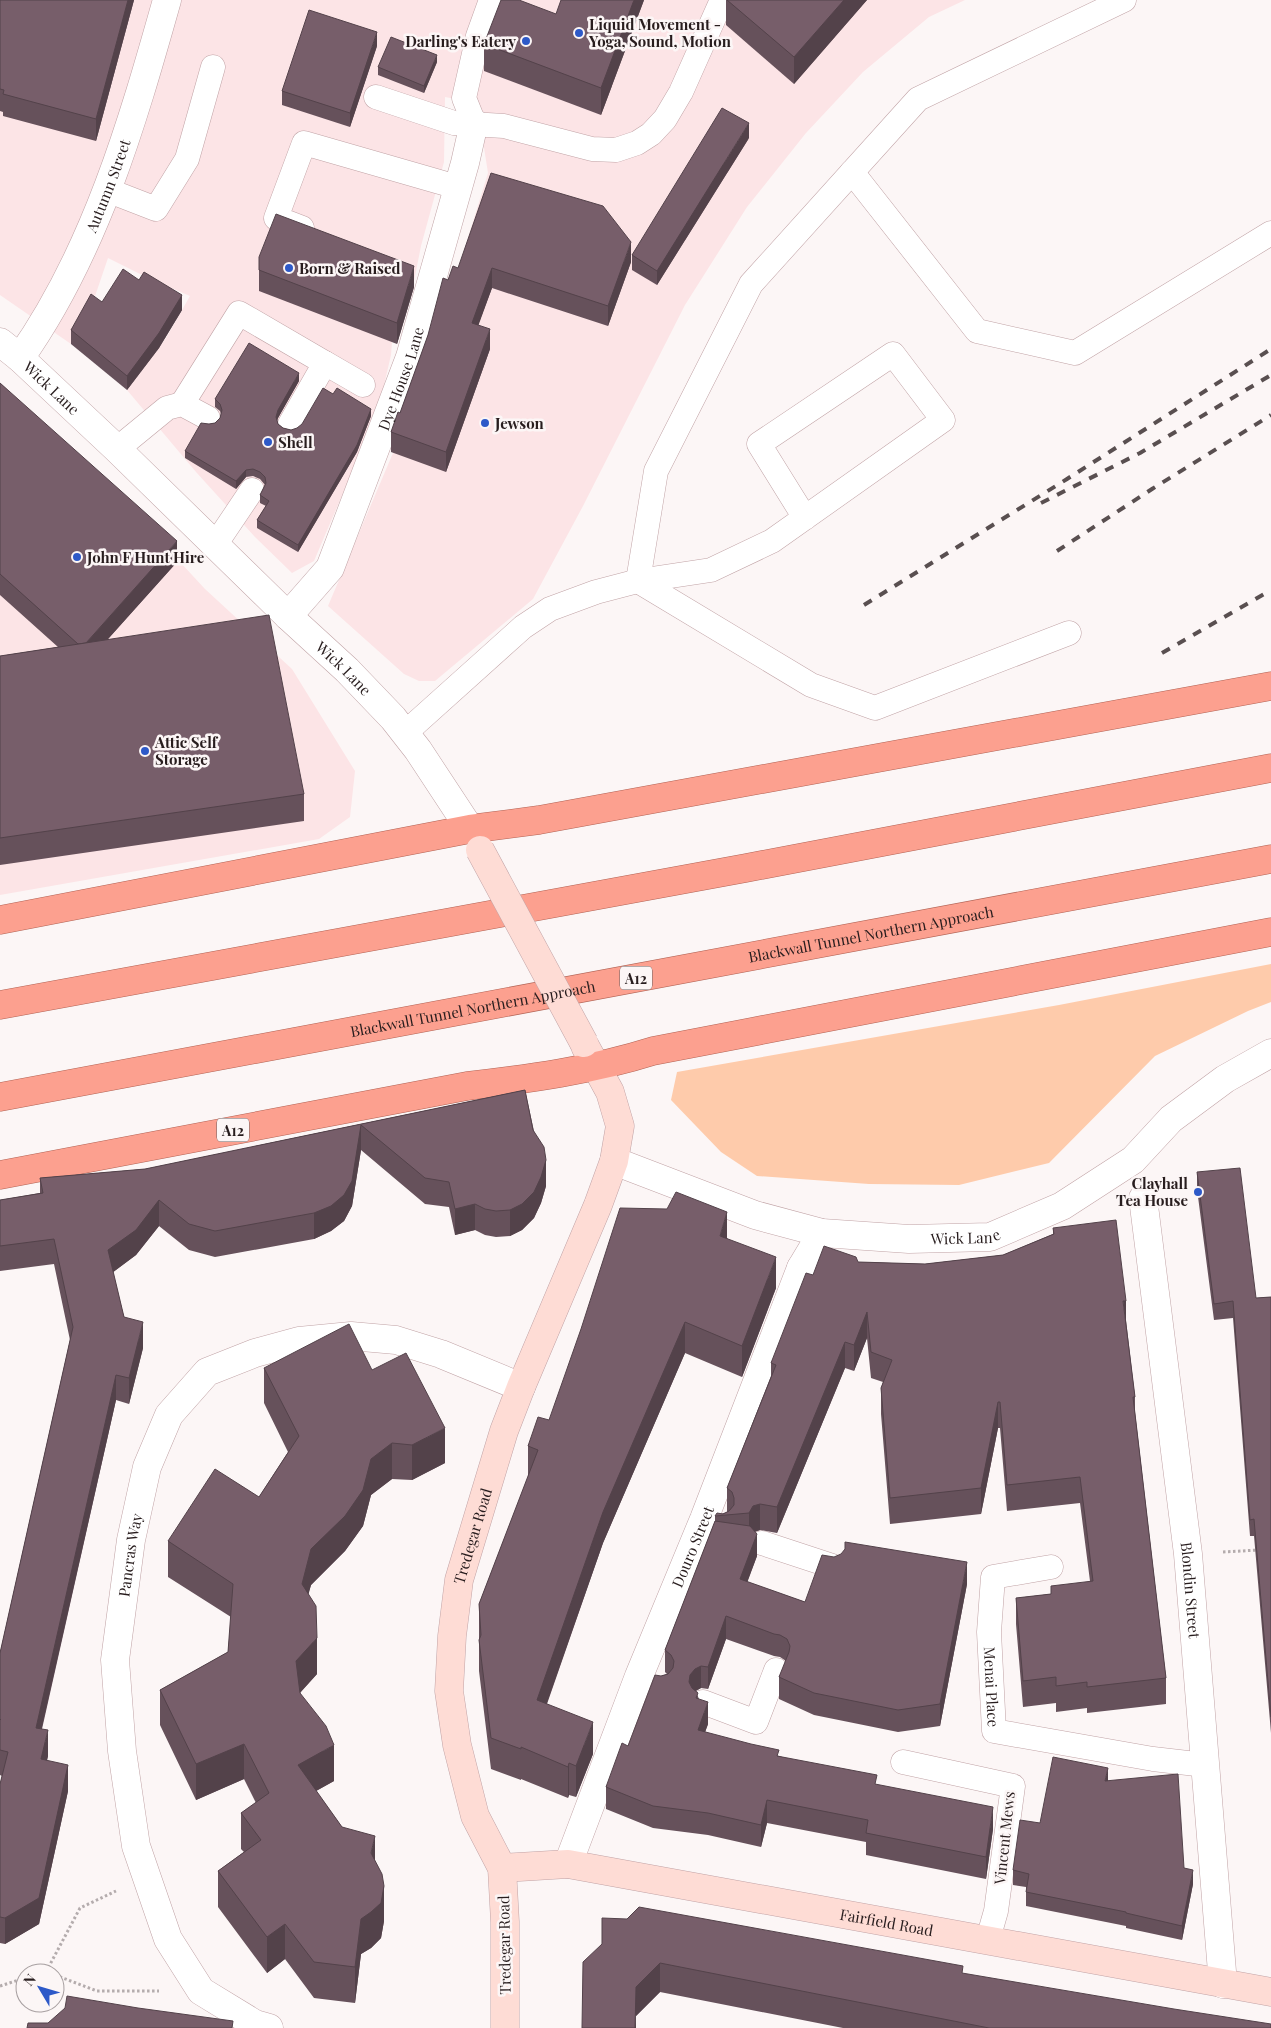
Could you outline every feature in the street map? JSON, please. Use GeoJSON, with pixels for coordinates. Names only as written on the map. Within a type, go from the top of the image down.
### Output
{"type":"FeatureCollection","features":[{"type":"Feature","properties":{"kind":"highway"},"geometry":{"type":"LineString","coordinates":[[0,920],[475,840],[539,820],[1271,686]]}},
{"type":"Feature","properties":{"kind":"highway"},"geometry":{"type":"LineString","coordinates":[[0,1005],[746,868],[1271,768]]}},
{"type":"Feature","properties":{"kind":"highway","name":"Blackwall Tunnel Northern Approach"},"geometry":{"type":"LineString","coordinates":[[0,1097],[1271,859]]}},
{"type":"Feature","properties":{"kind":"highway","name":"A12"},"geometry":{"type":"LineString","coordinates":[[0,1174],[467,1086],[526,1079],[590,1054],[654,1051],[1271,932]]}},
{"type":"Feature","properties":{"kind":"main road","name":"Wick Lane"},"geometry":{"type":"LineString","coordinates":[[475,840],[590,1054]]}},
{"type":"Feature","properties":{"kind":"main road","name":"Tredegar Road"},"geometry":{"type":"LineString","coordinates":[[505,2028],[505,1922],[502,1868],[475,1816],[457,1745],[448,1691],[452,1636],[459,1580],[504,1432],[521,1387],[598,1205],[614,1161],[620,1126],[610,1092],[590,1054]]}},
{"type":"Feature","properties":{"kind":"main road","name":"Fairfield Road"},"geometry":{"type":"LineString","coordinates":[[502,1868],[568,1864],[1271,1992]]}},
{"type":"Feature","properties":{"kind":"street","name":"Autumn Street"},"geometry":{"type":"LineString","coordinates":[[10,350],[34,338],[77,262],[107,190],[151,57],[167,0]]}},
{"type":"Feature","properties":{"kind":"street","name":"Dye House Lane"},"geometry":{"type":"LineString","coordinates":[[288,616],[330,568],[410,357],[423,274],[458,187],[474,123]]}},
{"type":"Feature","properties":{"kind":"street","name":"Wick Lane"},"geometry":{"type":"LineString","coordinates":[[10,350],[117,449],[288,616],[347,670],[405,733],[431,769],[475,840]]}},
{"type":"Feature","properties":{"kind":"street","name":"Wick Lane"},"geometry":{"type":"LineString","coordinates":[[614,1161],[755,1215],[822,1233],[909,1239],[990,1237],[1062,1206],[1133,1160],[1171,1119],[1225,1079],[1271,1053]]}},
{"type":"Feature","properties":{"kind":"street","name":"Blondin Street"},"geometry":{"type":"LineString","coordinates":[[1143,1198],[1188,1554],[1224,1984]]}},
{"type":"Feature","properties":{"kind":"street","name":"Douro Street"},"geometry":{"type":"LineString","coordinates":[[568,1864],[650,1680],[713,1523],[800,1268],[822,1233]]}},
{"type":"Feature","properties":{"kind":"street","name":"Pancras Way"},"geometry":{"type":"LineString","coordinates":[[269,2028],[254,2024],[201,1991],[168,1939],[136,1846],[122,1751],[115,1660],[131,1540],[147,1467],[169,1415],[207,1372],[254,1353],[298,1342],[351,1336],[396,1340],[441,1354],[521,1387]]}},
{"type":"Feature","properties":{"kind":"lane"},"geometry":{"type":"LineString","coordinates":[[474,123],[464,98],[478,36],[491,0]]}},
{"type":"Feature","properties":{"kind":"lane"},"geometry":{"type":"LineString","coordinates":[[376,97],[454,123],[504,126],[592,149],[616,150],[637,143],[651,134],[666,119],[681,92],[722,0]]}},
{"type":"Feature","properties":{"kind":"lane"},"geometry":{"type":"LineString","coordinates":[[638,581],[656,471],[751,284],[918,99],[1124,0]]}},
{"type":"Feature","properties":{"kind":"lane"},"geometry":{"type":"LineString","coordinates":[[107,190],[156,209],[187,159],[213,67]]}},
{"type":"Feature","properties":{"kind":"lane"},"geometry":{"type":"LineString","coordinates":[[322,236],[276,218],[304,143],[458,187]]}},
{"type":"Feature","properties":{"kind":"lane"},"geometry":{"type":"LineString","coordinates":[[852,172],[977,331],[1075,353],[1271,233]]}},
{"type":"Feature","properties":{"kind":"lane"},"geometry":{"type":"LineString","coordinates":[[117,449],[168,408],[182,404],[239,313],[362,385]]}},
{"type":"Feature","properties":{"kind":"lane"},"geometry":{"type":"LineString","coordinates":[[405,733],[523,627],[550,609],[596,592],[638,581],[711,570],[772,541],[805,518],[943,420],[893,354],[759,444],[805,518]]}},
{"type":"Feature","properties":{"kind":"lane"},"geometry":{"type":"LineString","coordinates":[[290,424],[325,363]]}},
{"type":"Feature","properties":{"kind":"lane"},"geometry":{"type":"LineString","coordinates":[[182,404],[208,418]]}},
{"type":"Feature","properties":{"kind":"lane"},"geometry":{"type":"LineString","coordinates":[[215,545],[252,490]]}},
{"type":"Feature","properties":{"kind":"lane"},"geometry":{"type":"LineString","coordinates":[[638,581],[811,685],[875,708],[1069,633]]}},
{"type":"Feature","properties":{"kind":"lane"},"geometry":{"type":"LineString","coordinates":[[762,1543],[832,1566]]}},
{"type":"Feature","properties":{"kind":"lane","name":"Menai Place"},"geometry":{"type":"LineString","coordinates":[[1051,1567],[993,1578],[989,1632],[994,1731],[1153,1759],[1205,1764]]}},
{"type":"Feature","properties":{"kind":"lane"},"geometry":{"type":"LineString","coordinates":[[703,1702],[756,1722],[776,1670]]}},
{"type":"Feature","properties":{"kind":"lane","name":"Vincent Mews"},"geometry":{"type":"LineString","coordinates":[[903,1762],[1013,1786],[996,1911],[988,1940]]}},
{"type":"Feature","properties":{"kind":"path"},"geometry":{"type":"LineString","coordinates":[[1188,1554],[1262,1550]]}},
{"type":"Feature","properties":{"kind":"path"},"geometry":{"type":"LineString","coordinates":[[52,1963],[80,1908],[94,1901]]}},
{"type":"Feature","properties":{"kind":"path"},"geometry":{"type":"LineString","coordinates":[[65,1979],[97,1991],[143,1991]]}},
{"type":"Feature","properties":{"kind":"path"},"geometry":{"type":"LineString","coordinates":[[0,1986],[15,1981]]}},
{"type":"Feature","properties":{"kind":"shaded area"},"geometry":{"type":"Polygon","coordinates":[[[0,0],[965,0],[929,17],[863,72],[806,133],[747,207],[685,305],[583,506],[533,599],[435,681],[419,681],[404,674],[328,606],[393,453],[453,286],[488,173],[477,103],[445,97],[444,162],[421,246],[413,286],[392,342],[391,355],[378,411],[314,561],[292,573],[255,537],[196,472],[127,390],[166,338],[190,296],[108,258],[91,308],[71,344],[0,295],[0,0]]]}},
{"type":"Feature","properties":{"kind":"shaded area"},"geometry":{"type":"Polygon","coordinates":[[[0,383],[96,471],[205,589],[292,669],[355,771],[350,817],[319,839],[0,895],[0,383]]]}},
{"type":"Feature","properties":{"kind":"shaded area"},"geometry":{"type":"Polygon","coordinates":[[[1271,964],[1271,1002],[1248,1011],[1155,1056],[1049,1163],[959,1185],[869,1184],[757,1176],[721,1152],[671,1100],[677,1072],[1059,1005],[1271,964]]]}},
{"type":"Feature","properties":{"kind":"building"},"geometry":{"type":"Polygon","coordinates":[[[0,0],[128,0],[96,119],[3,94],[4,90],[0,89],[0,0]]]}},
{"type":"Feature","properties":{"kind":"building"},"geometry":{"type":"Polygon","coordinates":[[[501,0],[519,0],[556,14],[561,0],[634,0],[601,88],[484,44],[501,0]]]}},
{"type":"Feature","properties":{"kind":"building"},"geometry":{"type":"Polygon","coordinates":[[[727,0],[844,0],[794,57],[727,0]]]}},
{"type":"Feature","properties":{"kind":"building"},"geometry":{"type":"Polygon","coordinates":[[[309,10],[377,32],[350,113],[282,91],[309,10]]]}},
{"type":"Feature","properties":{"kind":"building"},"geometry":{"type":"Polygon","coordinates":[[[391,37],[437,55],[424,86],[378,67],[391,37]]]}},
{"type":"Feature","properties":{"kind":"building"},"geometry":{"type":"Polygon","coordinates":[[[722,108],[749,123],[657,271],[632,255],[722,108]]]}},
{"type":"Feature","properties":{"kind":"building"},"geometry":{"type":"Polygon","coordinates":[[[491,173],[603,206],[631,242],[608,306],[492,268],[472,323],[490,329],[446,452],[391,432],[398,412],[400,413],[428,335],[443,278],[448,280],[453,266],[458,268],[491,173]]]}},
{"type":"Feature","properties":{"kind":"building"},"geometry":{"type":"Polygon","coordinates":[[[276,214],[414,266],[397,323],[259,270],[259,257],[276,214]]]}},
{"type":"Feature","properties":{"kind":"building"},"geometry":{"type":"Polygon","coordinates":[[[123,269],[139,280],[144,272],[182,295],[159,333],[127,376],[71,330],[91,294],[102,302],[123,269]]]}},
{"type":"Feature","properties":{"kind":"building"},"geometry":{"type":"Polygon","coordinates":[[[249,343],[299,373],[278,410],[276,417],[278,424],[283,428],[291,430],[302,424],[323,388],[333,394],[337,388],[371,409],[357,445],[298,545],[257,520],[269,501],[260,495],[266,483],[265,477],[260,472],[253,469],[246,470],[236,481],[185,451],[201,423],[215,423],[220,418],[222,410],[220,404],[215,399],[249,343]]]}},
{"type":"Feature","properties":{"kind":"building"},"geometry":{"type":"Polygon","coordinates":[[[0,383],[177,541],[86,643],[78,644],[0,574],[0,383]]]}},
{"type":"Feature","properties":{"kind":"building","name":"Attic Self Storage"},"geometry":{"type":"Polygon","coordinates":[[[269,615],[304,794],[0,838],[0,656],[269,615]]]}},
{"type":"Feature","properties":{"kind":"building"},"geometry":{"type":"Polygon","coordinates":[[[525,1090],[533,1130],[544,1147],[546,1160],[534,1192],[522,1204],[510,1210],[496,1211],[485,1209],[475,1204],[455,1209],[449,1182],[425,1178],[361,1125],[352,1181],[344,1195],[331,1206],[314,1213],[215,1231],[189,1224],[159,1200],[136,1230],[108,1250],[124,1317],[143,1322],[129,1378],[116,1375],[36,1728],[48,1730],[41,1759],[68,1765],[39,1898],[5,1918],[0,1917],[0,1784],[8,1752],[0,1750],[0,1653],[73,1327],[54,1239],[0,1246],[0,1200],[43,1193],[40,1178],[145,1169],[525,1090]]]}},
{"type":"Feature","properties":{"kind":"building"},"geometry":{"type":"Polygon","coordinates":[[[1240,1168],[1256,1298],[1271,1297],[1271,1717],[1254,1519],[1250,1520],[1233,1301],[1214,1304],[1197,1172],[1240,1168]]]}},
{"type":"Feature","properties":{"kind":"building"},"geometry":{"type":"Polygon","coordinates":[[[676,1192],[727,1212],[720,1236],[776,1257],[742,1346],[685,1322],[603,1512],[537,1700],[593,1722],[576,1766],[569,1763],[568,1767],[521,1747],[521,1749],[491,1738],[479,1640],[481,1635],[479,1604],[538,1450],[528,1446],[538,1417],[549,1420],[620,1208],[667,1209],[676,1192]]]}},
{"type":"Feature","properties":{"kind":"building"},"geometry":{"type":"Polygon","coordinates":[[[1116,1220],[1126,1301],[1123,1301],[1135,1397],[1133,1397],[1166,1678],[1087,1687],[1087,1682],[1056,1686],[1056,1677],[1023,1681],[1016,1598],[1051,1594],[1051,1586],[1093,1581],[1080,1477],[1007,1485],[1000,1402],[998,1402],[981,1488],[890,1498],[881,1388],[892,1360],[871,1352],[867,1312],[854,1345],[845,1342],[777,1507],[760,1504],[753,1506],[749,1513],[715,1516],[717,1513],[723,1514],[729,1511],[734,1505],[732,1492],[727,1488],[776,1365],[771,1363],[806,1273],[813,1275],[824,1246],[856,1257],[858,1262],[925,1264],[1003,1255],[1054,1234],[1053,1228],[1116,1220]]]}},
{"type":"Feature","properties":{"kind":"building"},"geometry":{"type":"Polygon","coordinates":[[[349,1324],[372,1370],[406,1353],[445,1428],[412,1445],[392,1443],[371,1459],[363,1490],[345,1516],[311,1549],[302,1584],[316,1606],[317,1638],[296,1661],[300,1693],[326,1726],[334,1745],[298,1765],[342,1827],[375,1836],[371,1853],[382,1874],[384,1886],[381,1903],[361,1919],[355,1967],[314,1962],[285,1924],[267,1937],[218,1871],[261,1840],[241,1813],[269,1793],[244,1744],[196,1764],[160,1690],[228,1652],[233,1584],[168,1541],[215,1469],[259,1497],[299,1436],[264,1368],[349,1324]]]}},
{"type":"Feature","properties":{"kind":"building"},"geometry":{"type":"Polygon","coordinates":[[[715,1521],[750,1526],[757,1534],[740,1579],[805,1602],[822,1555],[834,1557],[841,1554],[845,1549],[845,1542],[967,1562],[940,1704],[898,1710],[814,1693],[779,1677],[789,1652],[790,1646],[787,1639],[726,1616],[708,1667],[701,1666],[695,1669],[690,1675],[689,1682],[698,1693],[696,1698],[708,1702],[698,1730],[779,1750],[777,1756],[877,1775],[875,1784],[993,1807],[986,1857],[866,1833],[868,1820],[767,1800],[761,1825],[708,1813],[653,1806],[606,1787],[622,1743],[628,1746],[655,1675],[668,1674],[673,1668],[674,1661],[665,1650],[715,1521]]]}},
{"type":"Feature","properties":{"kind":"building"},"geometry":{"type":"Polygon","coordinates":[[[1053,1757],[1108,1768],[1105,1781],[1178,1774],[1184,1868],[1193,1870],[1182,1926],[1126,1912],[1026,1892],[1029,1874],[1013,1870],[1020,1820],[1040,1823],[1053,1757]]]}},
{"type":"Feature","properties":{"kind":"building"},"geometry":{"type":"Polygon","coordinates":[[[639,1907],[963,1966],[962,1973],[1271,2024],[1271,2028],[989,2028],[660,1963],[636,1987],[635,2028],[582,2028],[583,1962],[602,1944],[602,1918],[627,1919],[639,1907]]]}},
{"type":"Feature","properties":{"kind":"building"},"geometry":{"type":"Polygon","coordinates":[[[67,1996],[233,2021],[232,2028],[27,2028],[28,2023],[48,2023],[59,2013],[65,2013],[67,1996]]]}},
{"type":"Feature","properties":{"kind":"railway"},"geometry":{"type":"LineString","coordinates":[[864,605],[1271,349]]}},
{"type":"Feature","properties":{"kind":"railway"},"geometry":{"type":"LineString","coordinates":[[1041,503],[1140,453],[1271,375]]}},
{"type":"Feature","properties":{"kind":"railway"},"geometry":{"type":"LineString","coordinates":[[1057,551],[1271,415]]}},
{"type":"Feature","properties":{"kind":"railway"},"geometry":{"type":"LineString","coordinates":[[1162,653],[1271,590]]}},
{"type":"Feature","properties":{"kind":"place","name":"Liquid Movement - Yoga, Sound, Motion"},"geometry":{"type":"Point","coordinates":[579,33]}},
{"type":"Feature","properties":{"kind":"place","name":"Darling's Eatery"},"geometry":{"type":"Point","coordinates":[526,41]}},
{"type":"Feature","properties":{"kind":"place","name":"Born & Raised"},"geometry":{"type":"Point","coordinates":[289,268]}},
{"type":"Feature","properties":{"kind":"place","name":"Jewson"},"geometry":{"type":"Point","coordinates":[485,423]}},
{"type":"Feature","properties":{"kind":"place","name":"Shell"},"geometry":{"type":"Point","coordinates":[268,442]}},
{"type":"Feature","properties":{"kind":"place","name":"John F Hunt Hire"},"geometry":{"type":"Point","coordinates":[77,557]}},
{"type":"Feature","properties":{"kind":"place","name":"Attic Self Storage"},"geometry":{"type":"Point","coordinates":[145,751]}},
{"type":"Feature","properties":{"kind":"place","name":"Clayhall Tea House"},"geometry":{"type":"Point","coordinates":[1198,1192]}}]}
